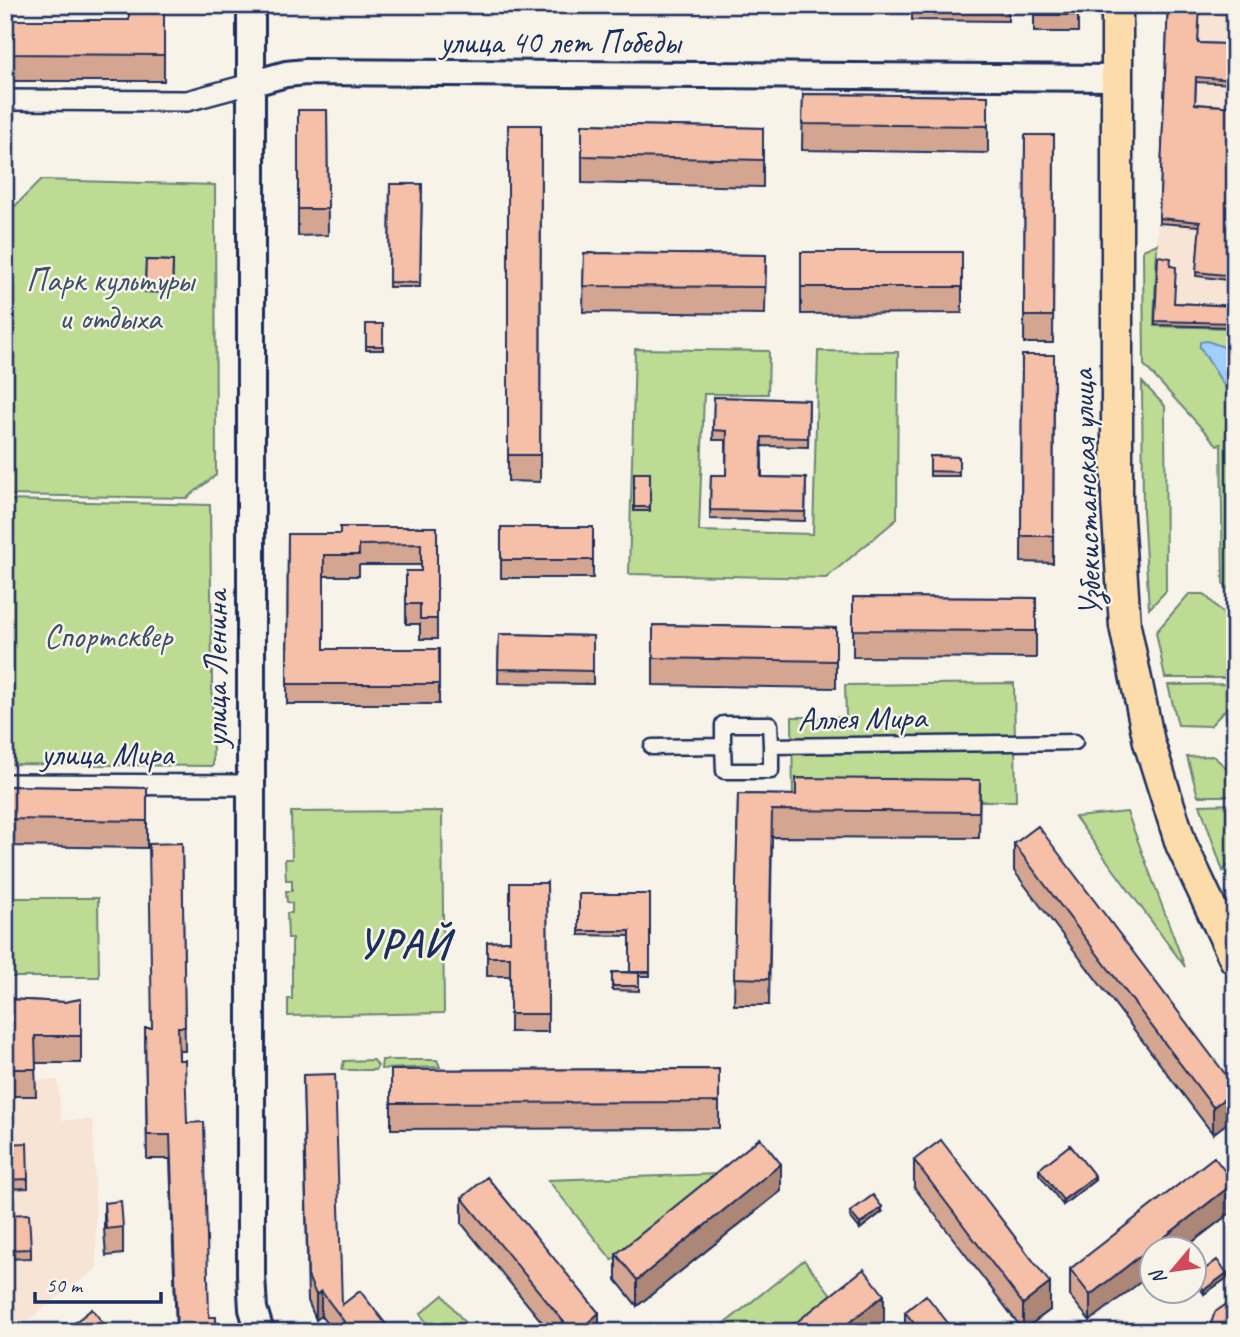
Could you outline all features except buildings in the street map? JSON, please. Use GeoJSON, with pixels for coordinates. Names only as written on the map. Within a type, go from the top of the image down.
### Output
{"type":"FeatureCollection","features":[{"type":"Feature","properties":{"kind":"main road","name":"улица Ленина"},"geometry":{"type":"LineString","coordinates":[[251,5],[251,1275],[253,1309],[260,1332]]}},
{"type":"Feature","properties":{"kind":"main road","name":"Узбекистанская улица"},"geometry":{"type":"LineString","coordinates":[[1117,5],[1117,490],[1125,626],[1149,742],[1181,844],[1235,959]]}},
{"type":"Feature","properties":{"kind":"street","name":"улица 40 лет Победы"},"geometry":{"type":"LineString","coordinates":[[5,100],[187,101],[294,72],[1118,78]]}},
{"type":"Feature","properties":{"kind":"street","name":"Аллея Мира"},"geometry":{"type":"LineString","coordinates":[[723,724],[770,724],[771,746],[771,771],[724,771],[723,724]]}},
{"type":"Feature","properties":{"kind":"street","name":"Аллея Мира"},"geometry":{"type":"LineString","coordinates":[[771,746],[1075,742]]}},
{"type":"Feature","properties":{"kind":"street"},"geometry":{"type":"LineString","coordinates":[[652,747],[723,747]]}},
{"type":"Feature","properties":{"kind":"street","name":"улица Мира"},"geometry":{"type":"LineString","coordinates":[[5,784],[250,785]]}},
{"type":"Feature","properties":{"kind":"shaded area"},"geometry":{"type":"Polygon","coordinates":[[[286,5],[715,5],[715,6],[286,11],[286,5]]]}},
{"type":"Feature","properties":{"kind":"shaded area"},"geometry":{"type":"Polygon","coordinates":[[[1167,5],[1235,5],[1235,336],[1153,328],[1167,5]]]}},
{"type":"Feature","properties":{"kind":"shaded area"},"geometry":{"type":"Polygon","coordinates":[[[5,1080],[58,1080],[61,1120],[93,1120],[97,1268],[12,1332],[5,1332],[5,1080]]]}},
{"type":"Feature","properties":{"kind":"green space","name":"Парк культуры и отдыха"},"geometry":{"type":"Polygon","coordinates":[[[41,180],[215,185],[216,475],[187,498],[5,495],[5,216],[41,180]]]}},
{"type":"Feature","properties":{"kind":"green space"},"geometry":{"type":"Polygon","coordinates":[[[1157,244],[1154,326],[1235,328],[1235,351],[1230,347],[1200,347],[1235,403],[1235,594],[1223,583],[1221,444],[1217,445],[1144,365],[1143,250],[1157,244]]]}},
{"type":"Feature","properties":{"kind":"green space"},"geometry":{"type":"Polygon","coordinates":[[[635,349],[769,351],[768,394],[704,394],[699,531],[813,534],[818,351],[898,352],[897,519],[826,578],[629,574],[635,349]]]}},
{"type":"Feature","properties":{"kind":"green space"},"geometry":{"type":"Polygon","coordinates":[[[1142,382],[1165,406],[1166,591],[1149,609],[1143,511],[1142,382]]]}},
{"type":"Feature","properties":{"kind":"green space","name":"Спортсквер"},"geometry":{"type":"Polygon","coordinates":[[[5,500],[210,505],[213,766],[5,764],[5,500]]]}},
{"type":"Feature","properties":{"kind":"green space"},"geometry":{"type":"Polygon","coordinates":[[[1189,594],[1204,594],[1235,625],[1235,678],[1165,678],[1156,632],[1189,594]]]}},
{"type":"Feature","properties":{"kind":"green space"},"geometry":{"type":"Polygon","coordinates":[[[1014,683],[1016,801],[793,801],[792,717],[846,717],[845,685],[1014,683]]]}},
{"type":"Feature","properties":{"kind":"green space"},"geometry":{"type":"Polygon","coordinates":[[[1235,684],[1235,717],[1226,709],[1210,726],[1178,725],[1168,685],[1235,684]]]}},
{"type":"Feature","properties":{"kind":"green space"},"geometry":{"type":"Polygon","coordinates":[[[1213,756],[1229,770],[1235,765],[1235,796],[1198,796],[1187,757],[1213,756]]]}},
{"type":"Feature","properties":{"kind":"green space"},"geometry":{"type":"Polygon","coordinates":[[[1235,804],[1235,858],[1223,871],[1200,805],[1235,804]]]}},
{"type":"Feature","properties":{"kind":"green space"},"geometry":{"type":"Polygon","coordinates":[[[442,811],[444,1013],[288,1016],[288,999],[292,999],[292,938],[288,938],[287,913],[292,913],[292,903],[287,902],[286,891],[292,891],[292,880],[286,880],[285,859],[292,859],[291,812],[442,811]]]}},
{"type":"Feature","properties":{"kind":"green space"},"geometry":{"type":"Polygon","coordinates":[[[1127,812],[1185,967],[1075,817],[1127,812]]]}},
{"type":"Feature","properties":{"kind":"green space"},"geometry":{"type":"Polygon","coordinates":[[[6,898],[98,898],[99,977],[7,977],[6,898]]]}},
{"type":"Feature","properties":{"kind":"green space"},"geometry":{"type":"Polygon","coordinates":[[[374,1060],[378,1066],[375,1070],[342,1070],[344,1061],[374,1060]]]}},
{"type":"Feature","properties":{"kind":"green space"},"geometry":{"type":"Polygon","coordinates":[[[382,1060],[437,1060],[440,1067],[381,1069],[382,1060]]]}},
{"type":"Feature","properties":{"kind":"green space"},"geometry":{"type":"Polygon","coordinates":[[[718,1174],[612,1260],[548,1180],[718,1174]]]}},
{"type":"Feature","properties":{"kind":"green space"},"geometry":{"type":"Polygon","coordinates":[[[804,1260],[833,1297],[790,1332],[714,1332],[804,1260]]]}},
{"type":"Feature","properties":{"kind":"green space"},"geometry":{"type":"Polygon","coordinates":[[[443,1295],[472,1332],[434,1332],[420,1314],[443,1295]]]}},
{"type":"Feature","properties":{"kind":"water"},"geometry":{"type":"Polygon","coordinates":[[[1207,341],[1235,351],[1235,403],[1200,347],[1200,342],[1207,341]]]}},
{"type":"Feature","properties":{"kind":"district","name":"УРАЙ"},"geometry":{"type":"Point","coordinates":[404,943]}}]}
